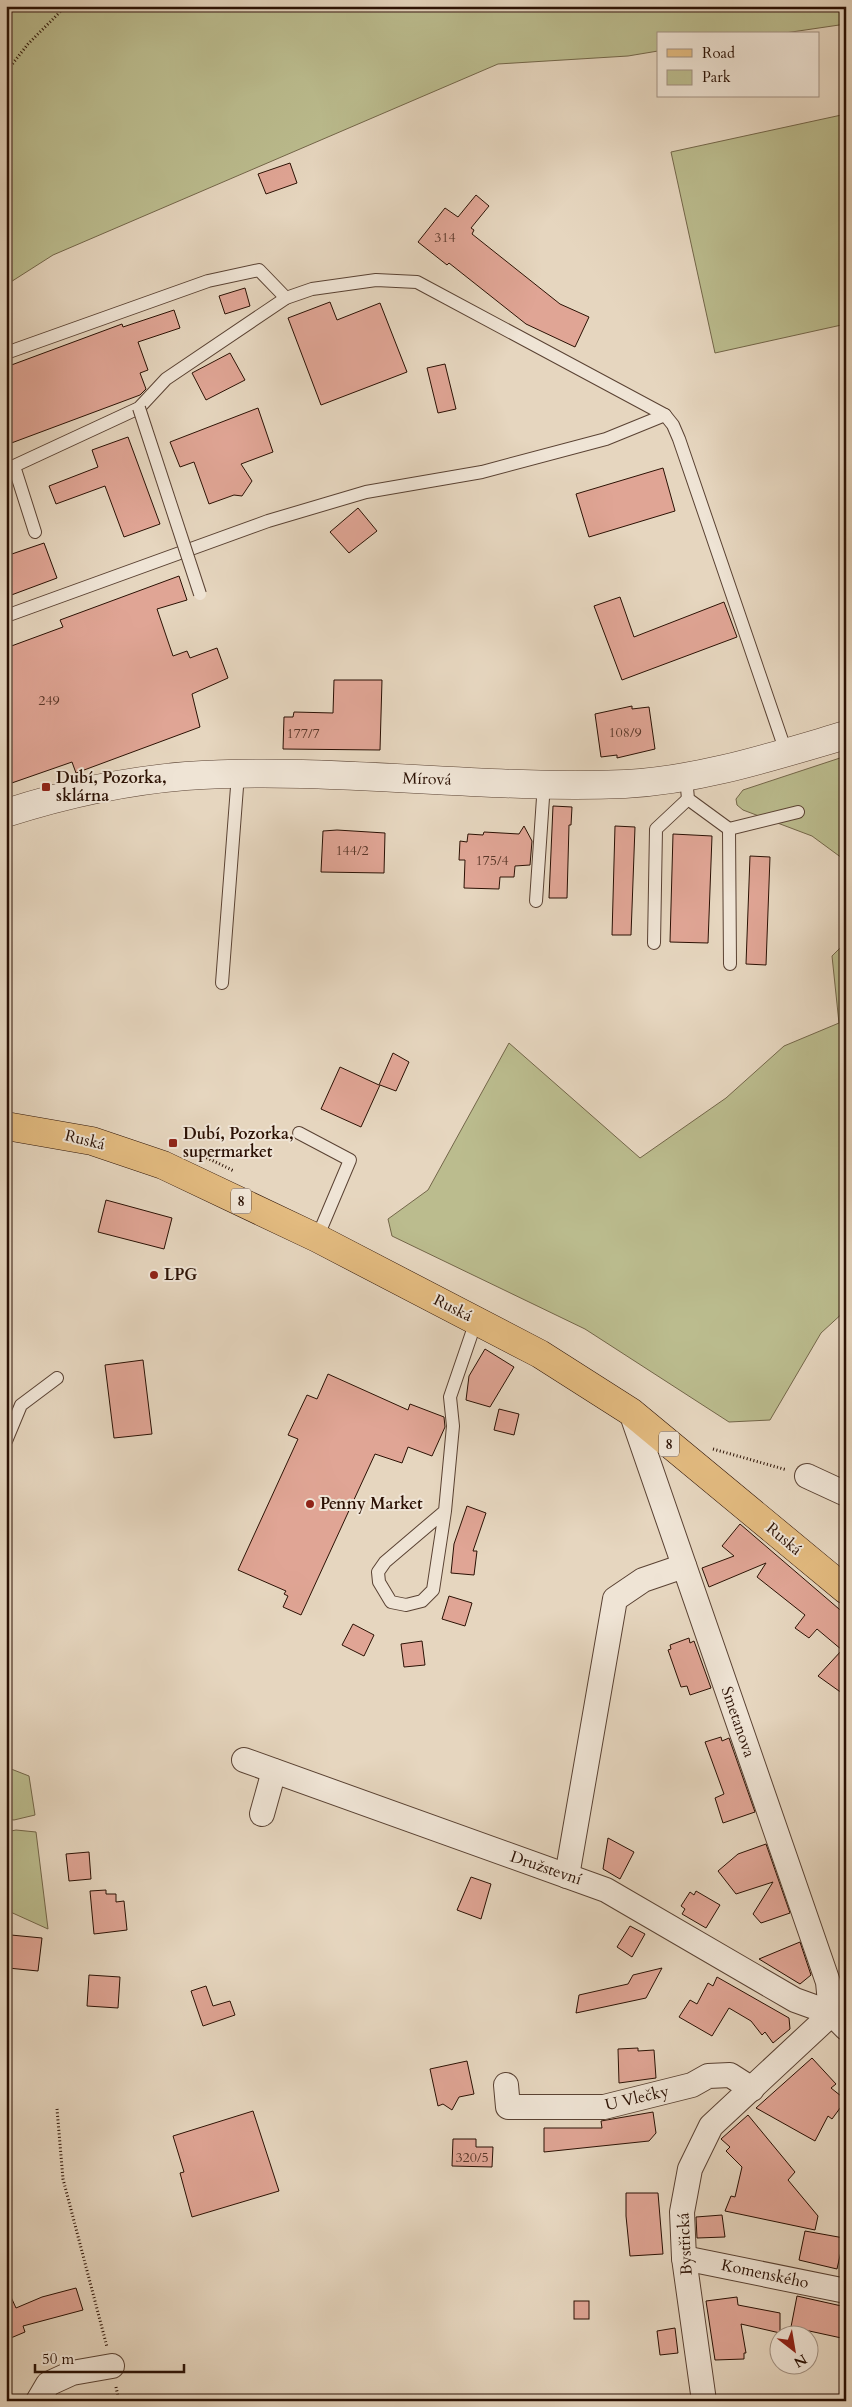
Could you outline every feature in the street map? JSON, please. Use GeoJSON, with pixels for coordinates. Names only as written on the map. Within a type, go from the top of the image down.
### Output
{"type":"FeatureCollection","features":[{"type":"Feature","properties":{"kind":"main road","name":"Ruská"},"geometry":{"type":"LineString","coordinates":[[6,1126],[56,1133],[128,1152],[190,1177],[317,1238],[540,1354],[631,1412],[846,1590]]}},
{"type":"Feature","properties":{"kind":"street","name":"Mírová"},"geometry":{"type":"LineString","coordinates":[[6,813],[56,798],[128,784],[186,776],[238,774],[626,784],[687,788],[786,752],[846,735]]}},
{"type":"Feature","properties":{"kind":"street","name":"Smetanova"},"geometry":{"type":"LineString","coordinates":[[631,1412],[828,1982],[841,2014]]}},
{"type":"Feature","properties":{"kind":"street"},"geometry":{"type":"LineString","coordinates":[[807,1476],[846,1494]]}},
{"type":"Feature","properties":{"kind":"street"},"geometry":{"type":"LineString","coordinates":[[567,1876],[615,1599],[643,1580],[684,1566]]}},
{"type":"Feature","properties":{"kind":"street","name":"Družstevní"},"geometry":{"type":"LineString","coordinates":[[244,1760],[606,1890],[795,2000],[841,2014]]}},
{"type":"Feature","properties":{"kind":"street"},"geometry":{"type":"LineString","coordinates":[[262,1814],[274,1770]]}},
{"type":"Feature","properties":{"kind":"street","name":"Bystřická"},"geometry":{"type":"LineString","coordinates":[[704,2401],[684,2258],[682,2212],[690,2170],[711,2126],[752,2088],[841,2014]]}},
{"type":"Feature","properties":{"kind":"street","name":"U Vlečky"},"geometry":{"type":"LineString","coordinates":[[506,2085],[508,2107],[604,2107],[692,2085],[708,2076],[730,2075],[752,2088]]}},
{"type":"Feature","properties":{"kind":"street","name":"Komenského"},"geometry":{"type":"LineString","coordinates":[[684,2258],[846,2291]]}},
{"type":"Feature","properties":{"kind":"street"},"geometry":{"type":"LineString","coordinates":[[38,2401],[48,2384],[72,2373],[112,2366]]}},
{"type":"Feature","properties":{"kind":"lane"},"geometry":{"type":"LineString","coordinates":[[6,353],[208,281],[259,270],[286,298]]}},
{"type":"Feature","properties":{"kind":"lane"},"geometry":{"type":"LineString","coordinates":[[35,532],[14,466],[139,408],[166,379],[286,298],[312,289],[376,280],[416,282],[664,415],[673,425],[786,752]]}},
{"type":"Feature","properties":{"kind":"lane"},"geometry":{"type":"LineString","coordinates":[[139,408],[200,594]]}},
{"type":"Feature","properties":{"kind":"lane"},"geometry":{"type":"LineString","coordinates":[[6,616],[268,521],[366,492],[482,472],[606,439],[664,415]]}},
{"type":"Feature","properties":{"kind":"lane"},"geometry":{"type":"LineString","coordinates":[[222,983],[238,774]]}},
{"type":"Feature","properties":{"kind":"lane"},"geometry":{"type":"LineString","coordinates":[[536,901],[544,783]]}},
{"type":"Feature","properties":{"kind":"lane"},"geometry":{"type":"LineString","coordinates":[[654,943],[656,829],[687,788],[729,829],[730,964]]}},
{"type":"Feature","properties":{"kind":"lane"},"geometry":{"type":"LineString","coordinates":[[729,829],[798,812]]}},
{"type":"Feature","properties":{"kind":"lane"},"geometry":{"type":"LineString","coordinates":[[299,1133],[350,1160],[317,1238]]}},
{"type":"Feature","properties":{"kind":"lane"},"geometry":{"type":"LineString","coordinates":[[445,1511],[385,1562],[378,1572],[379,1582],[391,1602],[406,1606],[422,1601],[433,1590],[445,1511],[453,1426],[450,1397],[476,1321]]}},
{"type":"Feature","properties":{"kind":"lane"},"geometry":{"type":"LineString","coordinates":[[6,1441],[21,1405],[57,1378]]}},
{"type":"Feature","properties":{"kind":"path"},"geometry":{"type":"LineString","coordinates":[[6,72],[28,44],[66,6]]}},
{"type":"Feature","properties":{"kind":"path"},"geometry":{"type":"LineString","coordinates":[[705,1447],[807,1476]]}},
{"type":"Feature","properties":{"kind":"path"},"geometry":{"type":"LineString","coordinates":[[57,2109],[63,2179],[112,2366]]}},
{"type":"Feature","properties":{"kind":"green space"},"geometry":{"type":"Polygon","coordinates":[[[6,6],[846,6],[846,24],[792,32],[657,32],[657,51],[628,56],[498,64],[53,255],[6,285],[6,6]]]}},
{"type":"Feature","properties":{"kind":"green space"},"geometry":{"type":"Polygon","coordinates":[[[846,114],[846,324],[715,353],[671,152],[846,114]]]}},
{"type":"Feature","properties":{"kind":"green space"},"geometry":{"type":"Polygon","coordinates":[[[846,756],[846,861],[812,836],[743,810],[737,805],[736,799],[743,790],[846,756]]]}},
{"type":"Feature","properties":{"kind":"green space"},"geometry":{"type":"Polygon","coordinates":[[[846,942],[846,1310],[821,1333],[770,1420],[729,1422],[585,1329],[392,1236],[388,1219],[428,1190],[509,1043],[640,1158],[726,1098],[784,1046],[839,1023],[832,956],[846,942]]]}},
{"type":"Feature","properties":{"kind":"green space"},"geometry":{"type":"Polygon","coordinates":[[[6,1767],[29,1776],[35,1815],[14,1820],[6,1819],[6,1767]]]}},
{"type":"Feature","properties":{"kind":"green space"},"geometry":{"type":"Polygon","coordinates":[[[16,1830],[36,1832],[48,1929],[6,1910],[6,1832],[16,1830]]]}},
{"type":"Feature","properties":{"kind":"building"},"geometry":{"type":"Polygon","coordinates":[[[290,163],[297,183],[266,194],[258,174],[290,163]]]}},
{"type":"Feature","properties":{"kind":"building"},"geometry":{"type":"Polygon","coordinates":[[[476,195],[489,206],[471,228],[474,230],[472,234],[560,304],[589,317],[575,347],[526,324],[449,263],[447,265],[418,242],[445,208],[458,217],[476,195]]]}},
{"type":"Feature","properties":{"kind":"building"},"geometry":{"type":"Polygon","coordinates":[[[245,288],[250,306],[225,314],[219,296],[245,288]]]}},
{"type":"Feature","properties":{"kind":"building"},"geometry":{"type":"Polygon","coordinates":[[[330,302],[337,320],[380,303],[407,372],[321,405],[288,318],[330,302]]]}},
{"type":"Feature","properties":{"kind":"building"},"geometry":{"type":"Polygon","coordinates":[[[174,310],[180,328],[138,342],[148,370],[140,373],[146,389],[140,395],[6,445],[6,367],[122,324],[123,327],[174,310]]]}},
{"type":"Feature","properties":{"kind":"building"},"geometry":{"type":"Polygon","coordinates":[[[230,353],[245,380],[206,400],[192,373],[230,353]]]}},
{"type":"Feature","properties":{"kind":"building"},"geometry":{"type":"Polygon","coordinates":[[[445,364],[456,409],[438,413],[427,368],[445,364]]]}},
{"type":"Feature","properties":{"kind":"building"},"geometry":{"type":"Polygon","coordinates":[[[258,408],[273,452],[241,464],[252,481],[242,496],[234,495],[209,504],[194,462],[180,467],[170,442],[258,408]]]}},
{"type":"Feature","properties":{"kind":"building"},"geometry":{"type":"Polygon","coordinates":[[[128,437],[160,524],[124,537],[105,486],[56,504],[49,486],[98,467],[92,450],[128,437]]]}},
{"type":"Feature","properties":{"kind":"building"},"geometry":{"type":"Polygon","coordinates":[[[663,468],[675,511],[589,537],[576,494],[663,468]]]}},
{"type":"Feature","properties":{"kind":"building"},"geometry":{"type":"Polygon","coordinates":[[[358,508],[377,531],[349,553],[330,532],[358,508]]]}},
{"type":"Feature","properties":{"kind":"building"},"geometry":{"type":"Polygon","coordinates":[[[44,543],[57,578],[6,597],[6,556],[44,543]]]}},
{"type":"Feature","properties":{"kind":"building"},"geometry":{"type":"Polygon","coordinates":[[[179,576],[187,600],[157,609],[173,656],[187,651],[190,658],[217,648],[228,678],[192,694],[200,727],[76,773],[72,762],[6,785],[6,648],[63,627],[60,620],[179,576]]]}},
{"type":"Feature","properties":{"kind":"building"},"geometry":{"type":"Polygon","coordinates":[[[620,597],[634,637],[724,602],[737,637],[622,680],[594,606],[620,597]]]}},
{"type":"Feature","properties":{"kind":"building"},"geometry":{"type":"Polygon","coordinates":[[[334,680],[382,680],[380,750],[283,749],[284,717],[293,717],[294,712],[333,713],[334,680]]]}},
{"type":"Feature","properties":{"kind":"building"},"geometry":{"type":"Polygon","coordinates":[[[632,706],[632,709],[649,707],[655,749],[617,758],[617,755],[601,757],[595,714],[632,706]]]}},
{"type":"Feature","properties":{"kind":"building"},"geometry":{"type":"Polygon","coordinates":[[[553,806],[572,807],[571,825],[569,825],[567,898],[549,898],[553,806]]]}},
{"type":"Feature","properties":{"kind":"building"},"geometry":{"type":"Polygon","coordinates":[[[524,826],[532,841],[530,865],[515,866],[514,877],[500,877],[499,889],[464,888],[465,860],[459,860],[460,841],[467,842],[468,834],[483,835],[484,832],[519,834],[524,826]]]}},
{"type":"Feature","properties":{"kind":"building"},"geometry":{"type":"Polygon","coordinates":[[[615,826],[635,827],[631,935],[612,935],[615,826]]]}},
{"type":"Feature","properties":{"kind":"building"},"geometry":{"type":"Polygon","coordinates":[[[323,831],[385,833],[384,873],[321,872],[323,831]]]}},
{"type":"Feature","properties":{"kind":"building"},"geometry":{"type":"Polygon","coordinates":[[[673,834],[712,836],[708,943],[670,942],[673,834]]]}},
{"type":"Feature","properties":{"kind":"building"},"geometry":{"type":"Polygon","coordinates":[[[750,856],[770,857],[766,965],[746,964],[750,856]]]}},
{"type":"Feature","properties":{"kind":"building"},"geometry":{"type":"Polygon","coordinates":[[[393,1053],[409,1062],[396,1091],[380,1085],[361,1127],[321,1109],[340,1067],[379,1085],[393,1053]]]}},
{"type":"Feature","properties":{"kind":"building"},"geometry":{"type":"Polygon","coordinates":[[[106,1200],[172,1218],[164,1249],[98,1232],[106,1200]]]}},
{"type":"Feature","properties":{"kind":"building"},"geometry":{"type":"Polygon","coordinates":[[[485,1349],[514,1367],[490,1407],[466,1400],[469,1376],[485,1349]]]}},
{"type":"Feature","properties":{"kind":"building"},"geometry":{"type":"Polygon","coordinates":[[[143,1360],[152,1434],[114,1438],[105,1365],[143,1360]]]}},
{"type":"Feature","properties":{"kind":"building","name":"Penny Market"},"geometry":{"type":"Polygon","coordinates":[[[328,1374],[408,1410],[410,1404],[444,1417],[445,1427],[432,1456],[408,1447],[402,1463],[375,1454],[301,1615],[283,1607],[288,1596],[284,1594],[286,1591],[238,1570],[298,1439],[288,1435],[307,1395],[317,1399],[328,1374]]]}},
{"type":"Feature","properties":{"kind":"building"},"geometry":{"type":"Polygon","coordinates":[[[499,1409],[519,1414],[514,1435],[494,1430],[499,1409]]]}},
{"type":"Feature","properties":{"kind":"building"},"geometry":{"type":"Polygon","coordinates":[[[467,1506],[486,1513],[473,1551],[477,1551],[474,1575],[451,1573],[454,1544],[467,1506]]]}},
{"type":"Feature","properties":{"kind":"building"},"geometry":{"type":"Polygon","coordinates":[[[740,1524],[846,1615],[846,1696],[818,1676],[842,1650],[817,1629],[809,1638],[795,1628],[805,1615],[757,1577],[766,1563],[709,1587],[702,1568],[734,1556],[722,1546],[740,1524]]]}},
{"type":"Feature","properties":{"kind":"building"},"geometry":{"type":"Polygon","coordinates":[[[449,1596],[472,1603],[465,1626],[442,1619],[449,1596]]]}},
{"type":"Feature","properties":{"kind":"building"},"geometry":{"type":"Polygon","coordinates":[[[353,1624],[374,1635],[364,1656],[342,1645],[353,1624]]]}},
{"type":"Feature","properties":{"kind":"building"},"geometry":{"type":"Polygon","coordinates":[[[689,1638],[690,1643],[694,1641],[711,1688],[690,1695],[687,1686],[681,1687],[668,1650],[671,1649],[670,1645],[689,1638]]]}},
{"type":"Feature","properties":{"kind":"building"},"geometry":{"type":"Polygon","coordinates":[[[422,1641],[425,1665],[404,1667],[401,1644],[422,1641]]]}},
{"type":"Feature","properties":{"kind":"building"},"geometry":{"type":"Polygon","coordinates":[[[721,1737],[722,1741],[729,1738],[755,1812],[723,1823],[715,1798],[724,1794],[705,1742],[721,1737]]]}},
{"type":"Feature","properties":{"kind":"building"},"geometry":{"type":"Polygon","coordinates":[[[608,1838],[634,1852],[620,1879],[603,1869],[608,1838]]]}},
{"type":"Feature","properties":{"kind":"building"},"geometry":{"type":"Polygon","coordinates":[[[766,1844],[790,1913],[761,1923],[753,1914],[773,1882],[736,1894],[718,1871],[738,1854],[766,1844]]]}},
{"type":"Feature","properties":{"kind":"building"},"geometry":{"type":"Polygon","coordinates":[[[89,1852],[91,1879],[69,1881],[66,1854],[89,1852]]]}},
{"type":"Feature","properties":{"kind":"building"},"geometry":{"type":"Polygon","coordinates":[[[471,1877],[491,1884],[481,1919],[457,1910],[471,1877]]]}},
{"type":"Feature","properties":{"kind":"building"},"geometry":{"type":"Polygon","coordinates":[[[106,1890],[106,1894],[116,1894],[116,1902],[124,1901],[127,1930],[94,1934],[90,1891],[106,1890]]]}},
{"type":"Feature","properties":{"kind":"building"},"geometry":{"type":"Polygon","coordinates":[[[696,1891],[720,1905],[706,1928],[682,1914],[685,1909],[681,1906],[690,1892],[694,1895],[696,1891]]]}},
{"type":"Feature","properties":{"kind":"building"},"geometry":{"type":"Polygon","coordinates":[[[630,1926],[645,1934],[632,1957],[617,1947],[630,1926]]]}},
{"type":"Feature","properties":{"kind":"building"},"geometry":{"type":"Polygon","coordinates":[[[11,1935],[42,1938],[38,1971],[8,1968],[11,1935]]]}},
{"type":"Feature","properties":{"kind":"building"},"geometry":{"type":"Polygon","coordinates":[[[800,1942],[811,1975],[800,1984],[759,1959],[800,1942]]]}},
{"type":"Feature","properties":{"kind":"building"},"geometry":{"type":"Polygon","coordinates":[[[662,1968],[646,1998],[576,2013],[579,1995],[628,1984],[633,1975],[662,1968]]]}},
{"type":"Feature","properties":{"kind":"building"},"geometry":{"type":"Polygon","coordinates":[[[89,1975],[120,1977],[118,2008],[87,2006],[89,1975]]]}},
{"type":"Feature","properties":{"kind":"building"},"geometry":{"type":"Polygon","coordinates":[[[717,1977],[789,2018],[790,2029],[773,2043],[765,2032],[762,2035],[751,2021],[729,2008],[712,2036],[679,2017],[690,2000],[697,2004],[708,1983],[713,1986],[717,1977]]]}},
{"type":"Feature","properties":{"kind":"building"},"geometry":{"type":"Polygon","coordinates":[[[206,1986],[213,2006],[230,2001],[235,2015],[203,2026],[191,1991],[206,1986]]]}},
{"type":"Feature","properties":{"kind":"building"},"geometry":{"type":"Polygon","coordinates":[[[638,2048],[638,2051],[654,2050],[656,2078],[619,2083],[618,2049],[638,2048]]]}},
{"type":"Feature","properties":{"kind":"building"},"geometry":{"type":"Polygon","coordinates":[[[812,2058],[836,2084],[831,2088],[846,2100],[832,2119],[828,2116],[815,2141],[756,2108],[812,2058]]]}},
{"type":"Feature","properties":{"kind":"building"},"geometry":{"type":"Polygon","coordinates":[[[467,2061],[474,2094],[459,2097],[452,2110],[443,2104],[438,2106],[430,2069],[467,2061]]]}},
{"type":"Feature","properties":{"kind":"building"},"geometry":{"type":"Polygon","coordinates":[[[253,2111],[279,2191],[192,2217],[180,2173],[184,2172],[173,2136],[253,2111]]]}},
{"type":"Feature","properties":{"kind":"building"},"geometry":{"type":"Polygon","coordinates":[[[653,2112],[656,2133],[649,2141],[544,2152],[544,2128],[602,2128],[601,2121],[653,2112]]]}},
{"type":"Feature","properties":{"kind":"building"},"geometry":{"type":"Polygon","coordinates":[[[748,2115],[795,2172],[788,2180],[818,2216],[815,2230],[725,2211],[731,2196],[735,2197],[742,2167],[726,2151],[730,2147],[721,2139],[748,2115]]]}},
{"type":"Feature","properties":{"kind":"building"},"geometry":{"type":"Polygon","coordinates":[[[453,2139],[476,2139],[476,2147],[493,2147],[492,2167],[452,2166],[453,2139]]]}},
{"type":"Feature","properties":{"kind":"building"},"geometry":{"type":"Polygon","coordinates":[[[626,2193],[658,2193],[663,2254],[630,2256],[626,2193]]]}},
{"type":"Feature","properties":{"kind":"building"},"geometry":{"type":"Polygon","coordinates":[[[722,2215],[725,2237],[697,2238],[696,2217],[722,2215]]]}},
{"type":"Feature","properties":{"kind":"building"},"geometry":{"type":"Polygon","coordinates":[[[805,2231],[844,2238],[837,2269],[799,2260],[805,2231]]]}},
{"type":"Feature","properties":{"kind":"building"},"geometry":{"type":"Polygon","coordinates":[[[6,2286],[16,2308],[42,2297],[76,2288],[83,2310],[23,2326],[25,2332],[6,2340],[6,2286]]]}},
{"type":"Feature","properties":{"kind":"building"},"geometry":{"type":"Polygon","coordinates":[[[797,2296],[846,2307],[846,2339],[820,2333],[820,2324],[792,2324],[797,2296]]]}},
{"type":"Feature","properties":{"kind":"building"},"geometry":{"type":"Polygon","coordinates":[[[737,2297],[738,2305],[780,2313],[780,2324],[770,2324],[770,2331],[741,2324],[746,2353],[744,2353],[744,2359],[715,2360],[706,2301],[737,2297]]]}},
{"type":"Feature","properties":{"kind":"building"},"geometry":{"type":"Polygon","coordinates":[[[574,2301],[589,2301],[589,2319],[574,2319],[574,2301]]]}},
{"type":"Feature","properties":{"kind":"building"},"geometry":{"type":"Polygon","coordinates":[[[675,2328],[678,2353],[660,2355],[657,2331],[675,2328]]]}},
{"type":"Feature","properties":{"kind":"place","name":"Dubí, Pozorka, sklárna"},"geometry":{"type":"Point","coordinates":[46,787]}},
{"type":"Feature","properties":{"kind":"place","name":"Dubí, Pozorka, supermarket"},"geometry":{"type":"Point","coordinates":[173,1143]}},
{"type":"Feature","properties":{"kind":"place","name":"LPG"},"geometry":{"type":"Point","coordinates":[154,1275]}},
{"type":"Feature","properties":{"kind":"place","name":"Penny Market"},"geometry":{"type":"Point","coordinates":[310,1504]}}]}
